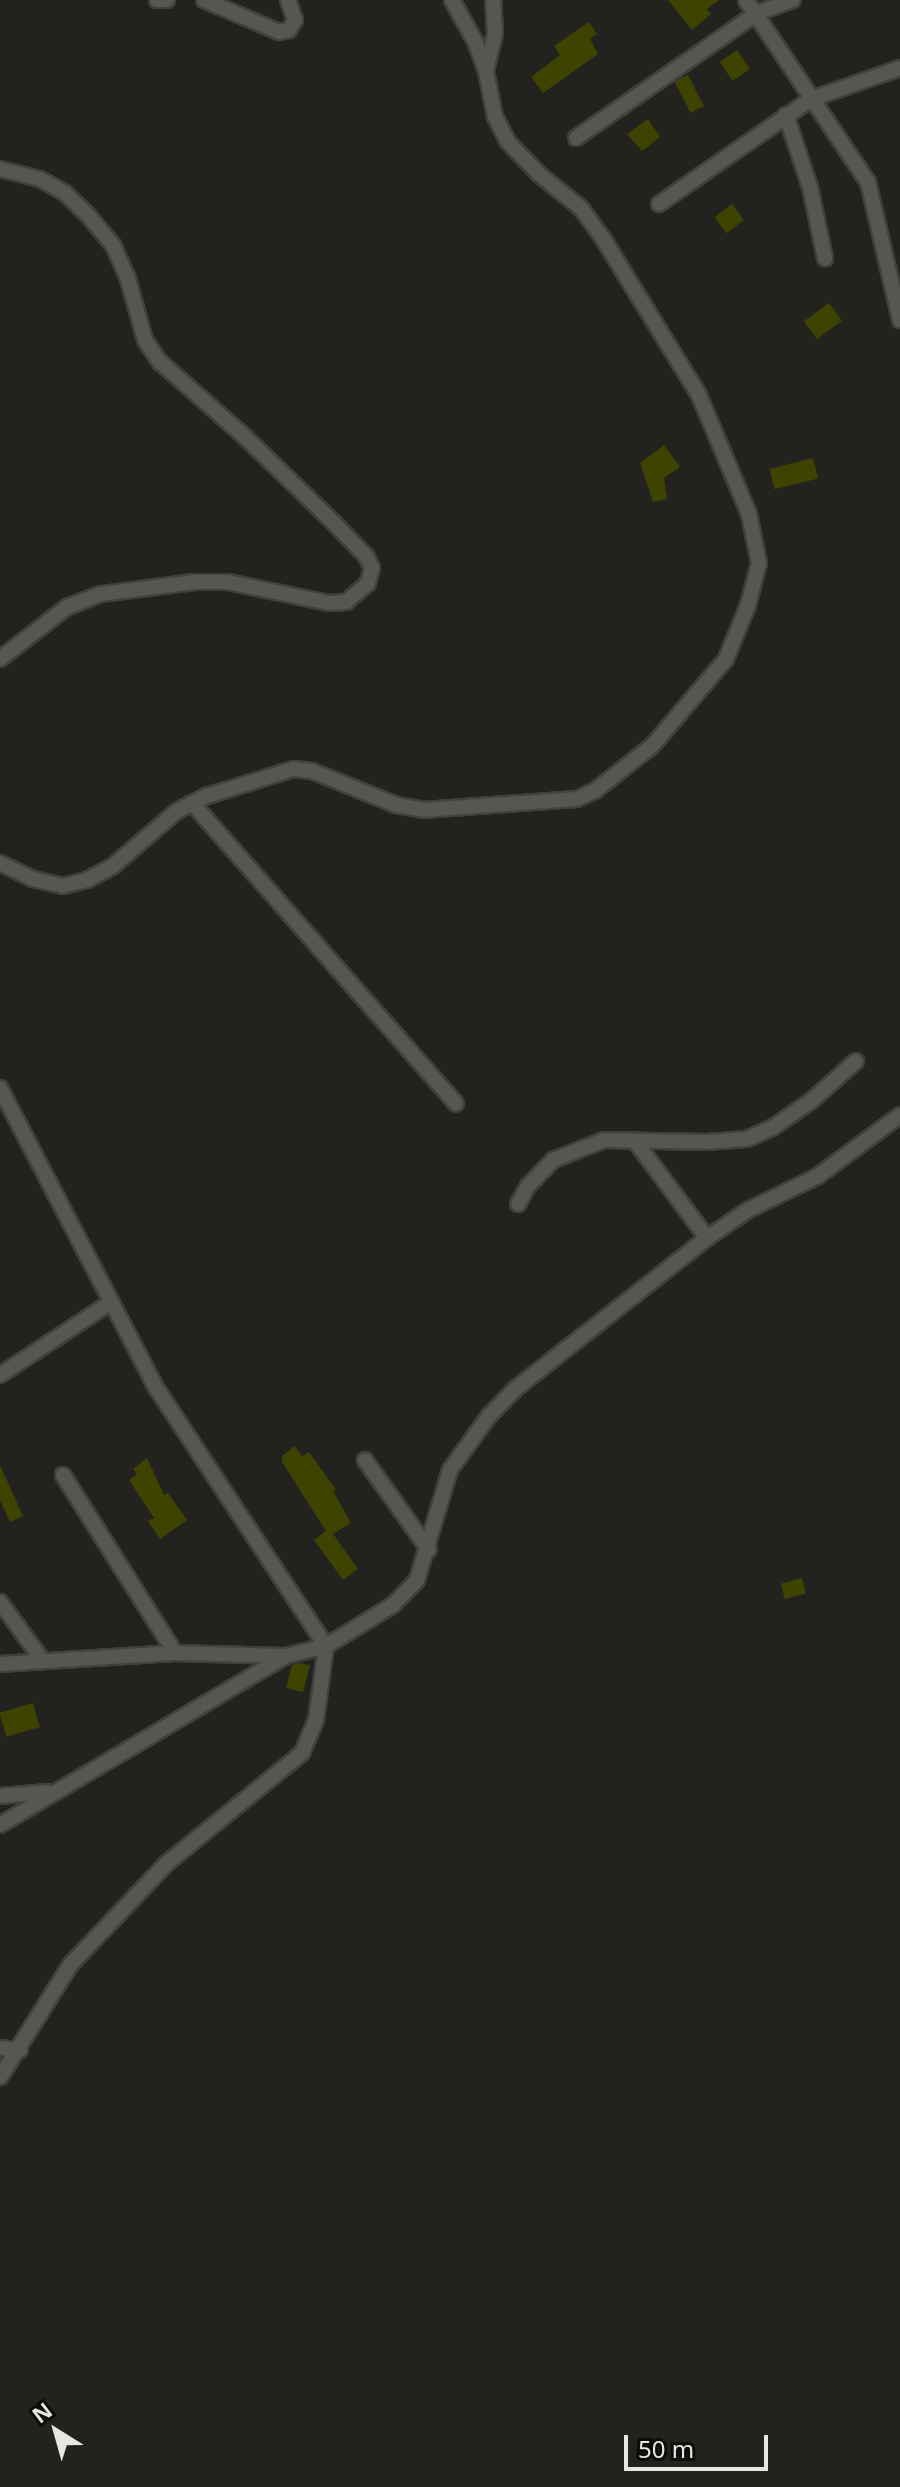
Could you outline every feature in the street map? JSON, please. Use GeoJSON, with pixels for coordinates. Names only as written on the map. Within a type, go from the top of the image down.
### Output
{"type":"FeatureCollection","features":[{"type":"Feature","properties":{"kind":"street"},"geometry":{"type":"LineString","coordinates":[[157,0],[167,0]]}},
{"type":"Feature","properties":{"kind":"street"},"geometry":{"type":"LineString","coordinates":[[204,0],[279,32],[289,30],[295,20],[288,0]]}},
{"type":"Feature","properties":{"kind":"street"},"geometry":{"type":"LineString","coordinates":[[0,863],[33,879],[63,886],[87,880],[113,866],[177,811],[192,803],[293,769],[312,771],[396,805],[423,810],[577,799],[596,790],[652,746],[726,659],[748,605],[759,563],[756,539],[699,395],[582,209],[539,174],[508,142],[495,117],[486,71],[452,0]]}},
{"type":"Feature","properties":{"kind":"street"},"geometry":{"type":"LineString","coordinates":[[486,71],[495,33],[493,0]]}},
{"type":"Feature","properties":{"kind":"street"},"geometry":{"type":"LineString","coordinates":[[746,0],[868,182],[900,320]]}},
{"type":"Feature","properties":{"kind":"street"},"geometry":{"type":"LineString","coordinates":[[576,138],[757,13],[793,0]]}},
{"type":"Feature","properties":{"kind":"street"},"geometry":{"type":"LineString","coordinates":[[659,204],[811,99],[900,68]]}},
{"type":"Feature","properties":{"kind":"street"},"geometry":{"type":"LineString","coordinates":[[786,115],[810,187],[825,258]]}},
{"type":"Feature","properties":{"kind":"street"},"geometry":{"type":"LineString","coordinates":[[0,167],[65,193],[87,214],[113,245],[128,279],[145,340],[160,362],[245,437],[335,524],[366,556],[372,568],[368,583],[360,594],[346,602],[329,603],[228,582],[194,582],[101,594],[67,607],[0,659]]}},
{"type":"Feature","properties":{"kind":"street"},"geometry":{"type":"LineString","coordinates":[[192,803],[456,1103]]}},
{"type":"Feature","properties":{"kind":"street"},"geometry":{"type":"LineString","coordinates":[[518,1204],[528,1186],[553,1160],[604,1140],[747,1139],[772,1128],[811,1101],[856,1061]]}},
{"type":"Feature","properties":{"kind":"street"},"geometry":{"type":"LineString","coordinates":[[0,1088],[157,1389],[326,1646],[316,1720],[302,1753],[167,1863],[81,1953],[0,2077]]}},
{"type":"Feature","properties":{"kind":"street"},"geometry":{"type":"LineString","coordinates":[[0,1664],[175,1653],[286,1656],[326,1646],[393,1605],[417,1580],[429,1550],[450,1470],[489,1416],[557,1352],[707,1238],[748,1210],[818,1176],[900,1115]]}},
{"type":"Feature","properties":{"kind":"street"},"geometry":{"type":"LineString","coordinates":[[635,1141],[707,1238]]}},
{"type":"Feature","properties":{"kind":"street"},"geometry":{"type":"LineString","coordinates":[[0,1375],[111,1302]]}},
{"type":"Feature","properties":{"kind":"street"},"geometry":{"type":"LineString","coordinates":[[365,1460],[429,1550]]}},
{"type":"Feature","properties":{"kind":"street"},"geometry":{"type":"LineString","coordinates":[[63,1475],[175,1653]]}},
{"type":"Feature","properties":{"kind":"street"},"geometry":{"type":"LineString","coordinates":[[0,1602],[43,1661]]}},
{"type":"Feature","properties":{"kind":"street"},"geometry":{"type":"LineString","coordinates":[[0,1825],[286,1656]]}},
{"type":"Feature","properties":{"kind":"street"},"geometry":{"type":"LineString","coordinates":[[0,1796],[53,1791]]}},
{"type":"Feature","properties":{"kind":"street"},"geometry":{"type":"LineString","coordinates":[[0,2048],[20,2050]]}},
{"type":"Feature","properties":{"kind":"building"},"geometry":{"type":"Polygon","coordinates":[[[668,0],[719,0],[707,9],[711,14],[692,30],[668,0]]]}},
{"type":"Feature","properties":{"kind":"building"},"geometry":{"type":"Polygon","coordinates":[[[589,22],[597,34],[590,39],[598,54],[543,93],[531,77],[560,55],[554,46],[589,22]]]}},
{"type":"Feature","properties":{"kind":"building"},"geometry":{"type":"Polygon","coordinates":[[[737,50],[750,69],[732,81],[720,62],[737,50]]]}},
{"type":"Feature","properties":{"kind":"building"},"geometry":{"type":"Polygon","coordinates":[[[688,75],[704,106],[691,113],[675,82],[688,75]]]}},
{"type":"Feature","properties":{"kind":"building"},"geometry":{"type":"Polygon","coordinates":[[[648,119],[660,137],[642,151],[627,134],[648,119]]]}},
{"type":"Feature","properties":{"kind":"building"},"geometry":{"type":"Polygon","coordinates":[[[732,204],[744,220],[726,233],[714,217],[732,204]]]}},
{"type":"Feature","properties":{"kind":"building"},"geometry":{"type":"Polygon","coordinates":[[[829,303],[842,321],[817,339],[804,321],[829,303]]]}},
{"type":"Feature","properties":{"kind":"building"},"geometry":{"type":"Polygon","coordinates":[[[664,445],[680,467],[664,478],[667,499],[653,502],[640,463],[664,445]]]}},
{"type":"Feature","properties":{"kind":"building"},"geometry":{"type":"Polygon","coordinates":[[[813,458],[818,478],[774,489],[769,469],[813,458]]]}},
{"type":"Feature","properties":{"kind":"building"},"geometry":{"type":"Polygon","coordinates":[[[295,1446],[302,1456],[309,1452],[336,1490],[333,1491],[351,1523],[333,1534],[358,1569],[343,1580],[314,1540],[326,1531],[282,1462],[282,1456],[295,1446]]]}},
{"type":"Feature","properties":{"kind":"building"},"geometry":{"type":"Polygon","coordinates":[[[147,1458],[164,1495],[168,1493],[187,1520],[160,1539],[148,1521],[154,1518],[129,1480],[137,1474],[133,1469],[147,1458]]]}},
{"type":"Feature","properties":{"kind":"building"},"geometry":{"type":"Polygon","coordinates":[[[0,1465],[23,1516],[10,1522],[0,1500],[0,1465]]]}},
{"type":"Feature","properties":{"kind":"building"},"geometry":{"type":"Polygon","coordinates":[[[802,1578],[806,1593],[785,1599],[781,1584],[802,1578]]]}},
{"type":"Feature","properties":{"kind":"building"},"geometry":{"type":"Polygon","coordinates":[[[292,1665],[310,1665],[303,1692],[286,1688],[292,1665]]]}},
{"type":"Feature","properties":{"kind":"building"},"geometry":{"type":"Polygon","coordinates":[[[33,1703],[40,1727],[6,1737],[0,1712],[33,1703]]]}}]}
